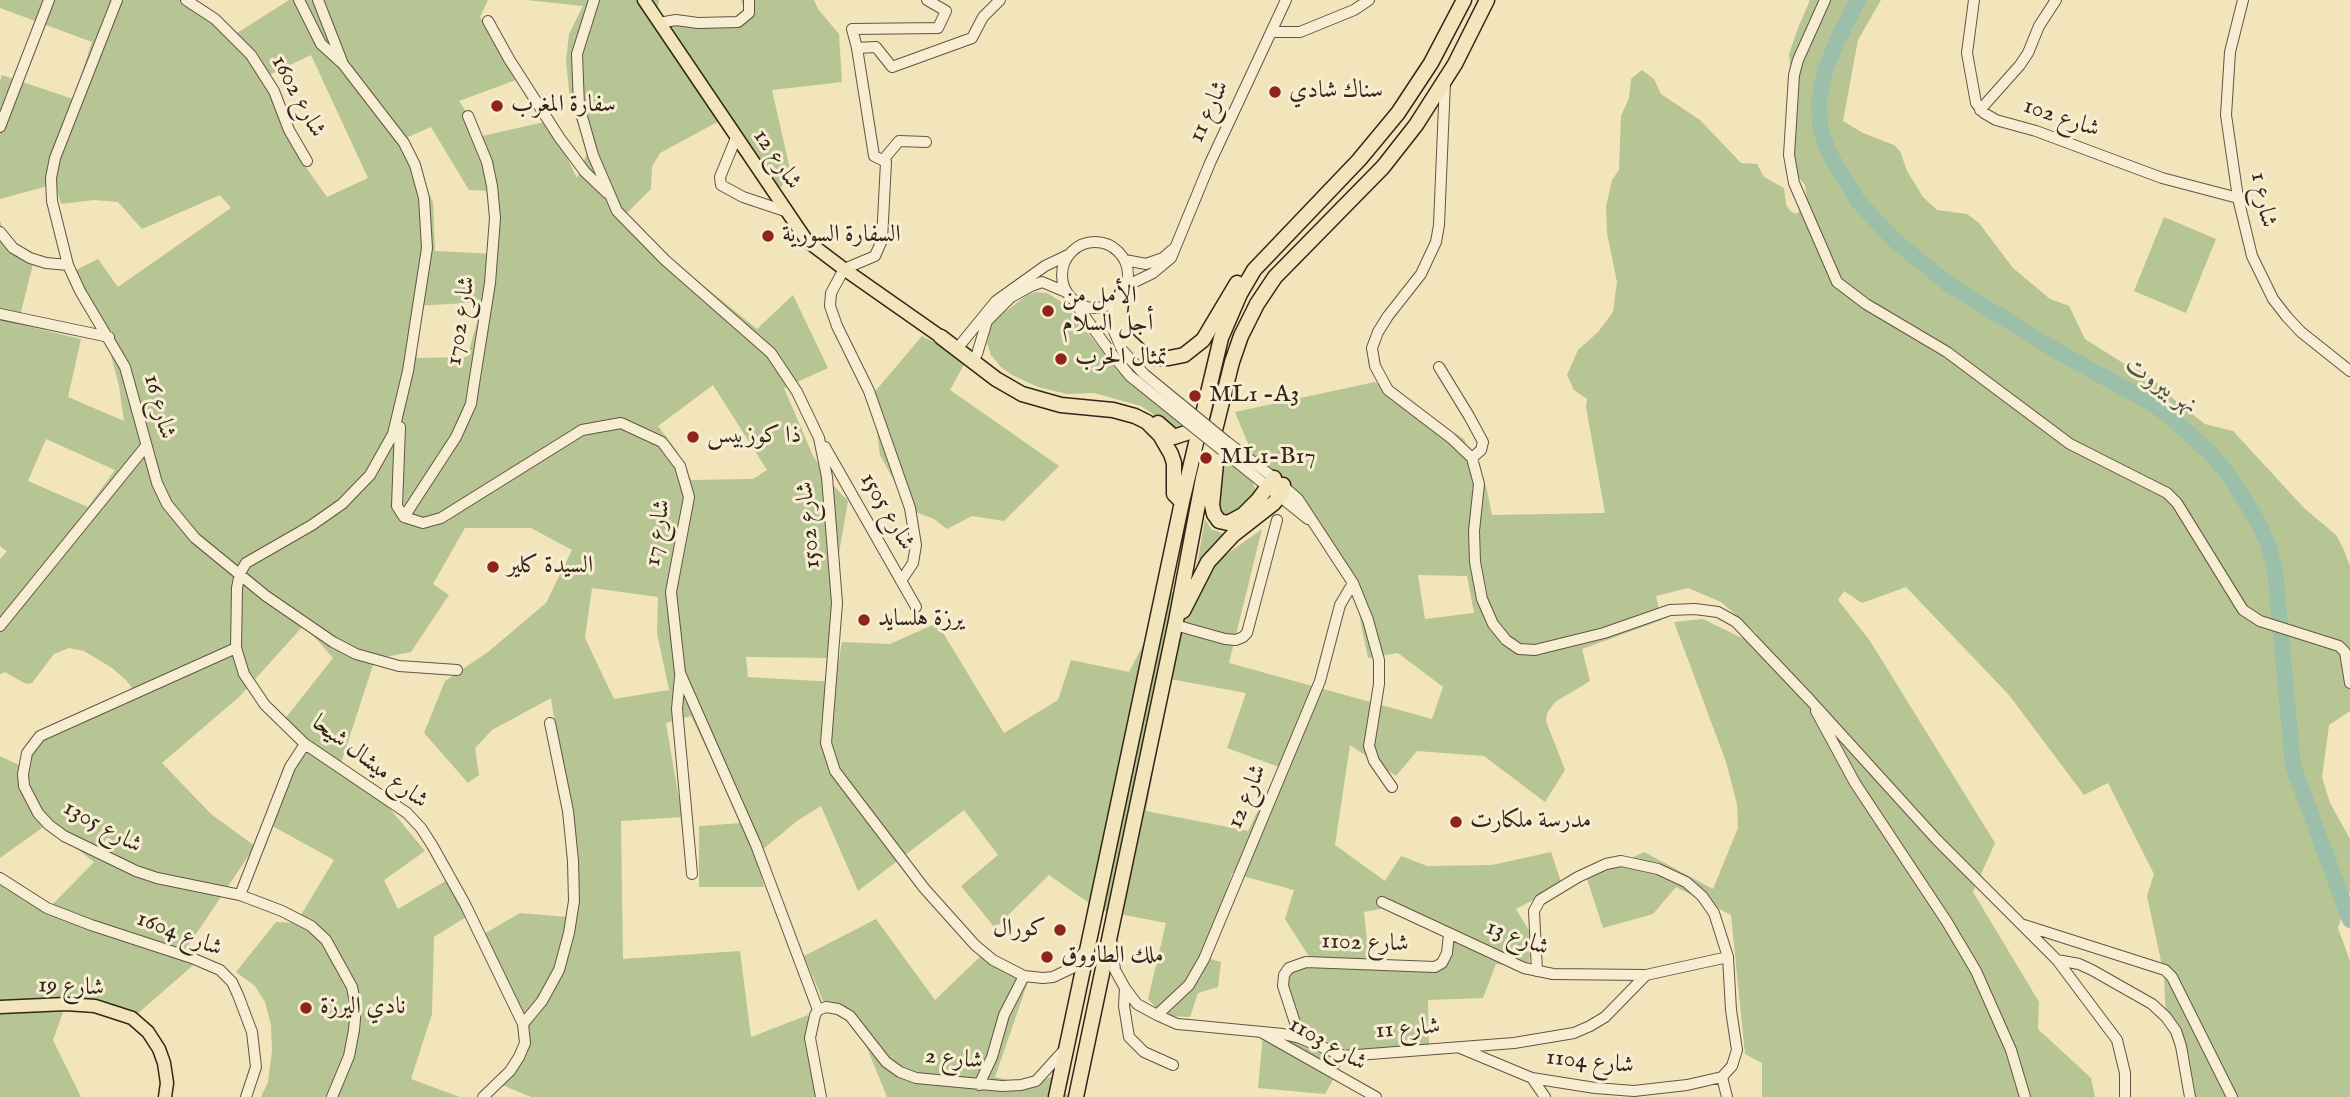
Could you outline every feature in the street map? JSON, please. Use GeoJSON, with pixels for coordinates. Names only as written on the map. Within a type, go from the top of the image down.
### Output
{"type":"FeatureCollection","features":[{"type":"Feature","properties":{"kind":"highway"},"geometry":{"type":"LineString","coordinates":[[1057,1094],[1199,423],[1221,338],[1240,294],[1254,270],[1379,138],[1431,63],[1464,0]]}},
{"type":"Feature","properties":{"kind":"highway"},"geometry":{"type":"LineString","coordinates":[[1076,1097],[1203,478],[1241,336],[1264,292],[1291,260],[1383,167],[1416,125],[1445,82],[1487,0]]}},
{"type":"Feature","properties":{"kind":"highway"},"geometry":{"type":"LineString","coordinates":[[1123,292],[1119,320],[1127,339],[1144,355],[1151,358],[1168,358],[1184,355],[1203,340],[1240,279],[1254,270]]}},
{"type":"Feature","properties":{"kind":"highway"},"geometry":{"type":"LineString","coordinates":[[941,337],[1025,388],[1062,398],[1100,401],[1137,409],[1174,437],[1189,432],[1199,423]]}},
{"type":"Feature","properties":{"kind":"highway"},"geometry":{"type":"LineString","coordinates":[[975,357],[996,379],[1036,400],[1113,410],[1147,422],[1160,435],[1173,458],[1174,494],[1182,502]]}},
{"type":"Feature","properties":{"kind":"highway"},"geometry":{"type":"LineString","coordinates":[[1223,397],[1212,498],[1216,518],[1224,523],[1233,522],[1277,486]]}},
{"type":"Feature","properties":{"kind":"highway"},"geometry":{"type":"LineString","coordinates":[[1175,623],[1208,562],[1233,536],[1269,508],[1277,486]]}},
{"type":"Feature","properties":{"kind":"main road","name":"شارع 12"},"geometry":{"type":"LineString","coordinates":[[644,0],[807,241],[941,337]]}},
{"type":"Feature","properties":{"kind":"main road","name":"شارع 19"},"geometry":{"type":"LineString","coordinates":[[0,1007],[66,1004],[95,1006],[132,1018],[148,1032],[159,1048],[167,1083],[165,1097]]}},
{"type":"Feature","properties":{"kind":"street"},"geometry":{"type":"LineString","coordinates":[[0,127],[49,0]]}},
{"type":"Feature","properties":{"kind":"street","name":"شارع 16"},"geometry":{"type":"LineString","coordinates":[[117,0],[55,158],[51,178],[52,201],[68,265],[80,292],[109,337],[131,381],[146,446],[157,483],[167,504],[195,538],[266,596],[356,654],[399,666],[457,670]]}},
{"type":"Feature","properties":{"kind":"street","name":"شارع 1602"},"geometry":{"type":"LineString","coordinates":[[186,0],[215,19],[251,55],[274,91],[289,131],[307,161]]}},
{"type":"Feature","properties":{"kind":"street"},"geometry":{"type":"LineString","coordinates":[[240,573],[246,563],[312,525],[356,491],[383,456],[400,408],[427,248],[425,198],[415,165],[404,143],[343,64],[321,44],[299,0]]}},
{"type":"Feature","properties":{"kind":"street"},"geometry":{"type":"LineString","coordinates":[[318,0],[343,64]]}},
{"type":"Feature","properties":{"kind":"street","name":"شارع 1502"},"geometry":{"type":"LineString","coordinates":[[594,0],[577,54],[579,106],[593,155],[617,211],[648,244],[771,353],[797,392],[819,438],[827,477],[837,603],[827,743],[830,762],[840,780],[890,846],[966,936],[993,960],[1024,976]]}},
{"type":"Feature","properties":{"kind":"street"},"geometry":{"type":"LineString","coordinates":[[659,23],[676,20],[698,23],[738,22],[750,13],[749,0]]}},
{"type":"Feature","properties":{"kind":"street"},"geometry":{"type":"LineString","coordinates":[[901,581],[913,563],[916,545],[910,508],[869,391],[830,306],[831,293],[844,269],[875,256],[882,240],[886,162],[874,156],[852,29],[938,28],[946,10],[928,0]]}},
{"type":"Feature","properties":{"kind":"street"},"geometry":{"type":"LineString","coordinates":[[857,48],[876,47],[892,67],[972,38],[983,17],[1000,0]]}},
{"type":"Feature","properties":{"kind":"street","name":"شارع 11"},"geometry":{"type":"LineString","coordinates":[[1123,292],[1167,263],[1178,245],[1210,163],[1286,0]]}},
{"type":"Feature","properties":{"kind":"street"},"geometry":{"type":"LineString","coordinates":[[1270,32],[1300,32],[1354,10],[1369,0]]}},
{"type":"Feature","properties":{"kind":"street"},"geometry":{"type":"LineString","coordinates":[[1825,0],[1794,75],[1789,155],[1794,183],[1837,282],[1866,304],[1947,352],[2070,444],[2167,493],[2184,514],[2244,610],[2260,621],[2339,646],[2345,652],[2350,683]]}},
{"type":"Feature","properties":{"kind":"street"},"geometry":{"type":"LineString","coordinates":[[1974,0],[1968,53],[1976,103],[1980,110],[2024,59],[2039,26],[2056,0]]}},
{"type":"Feature","properties":{"kind":"street","name":"شارع 1"},"geometry":{"type":"LineString","coordinates":[[2244,0],[2230,52],[2226,115],[2238,198],[2252,256],[2273,299],[2301,332],[2350,372]]}},
{"type":"Feature","properties":{"kind":"street"},"geometry":{"type":"LineString","coordinates":[[488,21],[559,137],[585,172],[610,196]]}},
{"type":"Feature","properties":{"kind":"street"},"geometry":{"type":"LineString","coordinates":[[1445,82],[1436,242],[1422,274],[1388,316],[1372,348],[1375,366],[1388,390],[1451,438],[1472,458],[1479,484],[1474,531],[1475,562],[1482,599],[1493,624],[1506,640],[1519,649],[1535,650],[1604,633],[1670,610],[1718,612],[1745,629],[1937,840],[2057,960],[2117,1040],[2125,1073],[2125,1097]]}},
{"type":"Feature","properties":{"kind":"street","name":"شارع 102"},"geometry":{"type":"LineString","coordinates":[[1980,110],[1996,120],[2047,134],[2162,178],[2238,198]]}},
{"type":"Feature","properties":{"kind":"street","name":"شارع 1702"},"geometry":{"type":"LineString","coordinates":[[404,517],[456,437],[471,404],[490,283],[495,218],[487,162],[468,116]]}},
{"type":"Feature","properties":{"kind":"street"},"geometry":{"type":"LineString","coordinates":[[736,138],[720,177],[721,186],[743,197],[785,211]]}},
{"type":"Feature","properties":{"kind":"street"},"geometry":{"type":"LineString","coordinates":[[883,160],[899,141],[926,142]]}},
{"type":"Feature","properties":{"kind":"street"},"geometry":{"type":"LineString","coordinates":[[0,232],[13,248],[30,258],[68,265]]}},
{"type":"Feature","properties":{"kind":"street"},"geometry":{"type":"LineString","coordinates":[[957,346],[996,301],[1045,266],[1085,242],[1107,243],[1116,249],[1128,268],[1123,292],[1114,310],[1112,326],[1115,338],[1143,374],[1224,446]]}},
{"type":"Feature","properties":{"kind":"street"},"geometry":{"type":"LineString","coordinates":[[1125,260],[1146,264],[1163,258],[1178,245]]}},
{"type":"Feature","properties":{"kind":"street"},"geometry":{"type":"LineString","coordinates":[[1068,254],[1062,273],[1068,295],[1130,376],[1277,486],[1319,529],[1353,583],[1368,620],[1379,660],[1379,684],[1369,746],[1374,761],[1392,787]]}},
{"type":"Feature","properties":{"kind":"street"},"geometry":{"type":"LineString","coordinates":[[975,357],[988,321],[996,310],[1016,294],[1042,282],[1089,308],[1101,308],[1111,304],[1123,292]]}},
{"type":"Feature","properties":{"kind":"street"},"geometry":{"type":"LineString","coordinates":[[0,314],[109,337]]}},
{"type":"Feature","properties":{"kind":"street"},"geometry":{"type":"LineString","coordinates":[[1439,367],[1483,442],[1481,450],[1472,458]]}},
{"type":"Feature","properties":{"kind":"street"},"geometry":{"type":"LineString","coordinates":[[400,408],[397,506],[404,517]]}},
{"type":"Feature","properties":{"kind":"street","name":"شارع 17"},"geometry":{"type":"LineString","coordinates":[[404,517],[424,523],[441,518],[582,430],[621,423],[662,442],[680,466],[689,497],[671,592],[680,673],[756,845],[818,1010]]}},
{"type":"Feature","properties":{"kind":"street","name":"شارع 1505"},"geometry":{"type":"LineString","coordinates":[[819,438],[916,607]]}},
{"type":"Feature","properties":{"kind":"street"},"geometry":{"type":"LineString","coordinates":[[0,626],[146,446]]}},
{"type":"Feature","properties":{"kind":"street"},"geometry":{"type":"LineString","coordinates":[[1175,623],[1231,640],[1243,637],[1250,623],[1277,520]]}},
{"type":"Feature","properties":{"kind":"street","name":"شارع ميشال شيحا"},"geometry":{"type":"LineString","coordinates":[[240,573],[235,620],[236,648],[244,674],[253,691],[305,744],[389,799],[421,828],[465,904],[523,1024]]}},
{"type":"Feature","properties":{"kind":"street","name":"شارع 12"},"geometry":{"type":"LineString","coordinates":[[1157,1015],[1189,985],[1203,959],[1320,681],[1340,605],[1353,583]]}},
{"type":"Feature","properties":{"kind":"street","name":"شارع 1305"},"geometry":{"type":"LineString","coordinates":[[236,648],[40,736],[27,753],[24,786],[38,813],[64,836],[136,871],[240,895],[282,911],[311,926],[326,940],[352,987],[356,1007],[349,1056],[332,1097]]}},
{"type":"Feature","properties":{"kind":"street"},"geometry":{"type":"LineString","coordinates":[[680,673],[677,709],[692,874]]}},
{"type":"Feature","properties":{"kind":"street"},"geometry":{"type":"LineString","coordinates":[[1810,700],[1855,783],[1947,922],[1976,971],[2011,1050],[2025,1097]]}},
{"type":"Feature","properties":{"kind":"street"},"geometry":{"type":"LineString","coordinates":[[483,1097],[510,1071],[519,1057],[525,1044],[523,1024],[542,1001],[559,970],[569,933],[574,901],[573,862],[568,811],[550,723]]}},
{"type":"Feature","properties":{"kind":"street"},"geometry":{"type":"LineString","coordinates":[[240,895],[286,777],[305,744]]}},
{"type":"Feature","properties":{"kind":"street"},"geometry":{"type":"LineString","coordinates":[[1537,971],[1534,911],[1540,900],[1578,877],[1606,864],[1621,861],[1657,869],[1686,882],[1702,896],[1714,913],[1728,957],[1731,1010],[1737,1050],[1732,1066],[1722,1077],[1727,1097]]}},
{"type":"Feature","properties":{"kind":"street","name":"شارع 1604"},"geometry":{"type":"LineString","coordinates":[[0,878],[47,908],[220,970],[232,982],[252,1032],[257,1067],[246,1097]]}},
{"type":"Feature","properties":{"kind":"street","name":"شارع 13"},"geometry":{"type":"LineString","coordinates":[[1382,902],[1524,968],[1553,974],[1646,975],[1728,957]]}},
{"type":"Feature","properties":{"kind":"street"},"geometry":{"type":"LineString","coordinates":[[2021,923],[2165,970],[2172,977],[2232,1097]]}},
{"type":"Feature","properties":{"kind":"street"},"geometry":{"type":"LineString","coordinates":[[1112,931],[1113,963],[1125,988],[1124,1006],[1129,1037],[1144,1052],[1173,1065]]}},
{"type":"Feature","properties":{"kind":"street","name":"شارع 1102"},"geometry":{"type":"LineString","coordinates":[[1300,1038],[1283,986],[1284,975],[1289,968],[1306,962],[1435,967],[1442,963],[1447,953],[1449,934]]}},
{"type":"Feature","properties":{"kind":"street"},"geometry":{"type":"LineString","coordinates":[[979,1085],[992,1057],[1004,1015],[1024,976],[1043,978],[1064,972],[1078,962],[1090,942]]}},
{"type":"Feature","properties":{"kind":"street"},"geometry":{"type":"LineString","coordinates":[[2057,960],[2079,964],[2092,970],[2152,1004],[2166,1017],[2176,1031],[2181,1046],[2190,1097]]}},
{"type":"Feature","properties":{"kind":"street","name":"شارع 11"},"geometry":{"type":"LineString","coordinates":[[1125,988],[1137,1004],[1177,1024],[1257,1030],[1300,1038],[1344,1056],[1514,1043],[1573,1033],[1605,1017],[1646,975]]}},
{"type":"Feature","properties":{"kind":"street","name":"شارع 2"},"geometry":{"type":"LineString","coordinates":[[818,1010],[831,1007],[850,1016],[880,1056],[900,1072],[916,1078],[1016,1086],[1036,1081],[1057,1094]]}},
{"type":"Feature","properties":{"kind":"street"},"geometry":{"type":"LineString","coordinates":[[818,1010],[813,1019],[810,1038],[821,1097]]}},
{"type":"Feature","properties":{"kind":"street","name":"شارع 1103"},"geometry":{"type":"LineString","coordinates":[[1257,1030],[1376,1097]]}},
{"type":"Feature","properties":{"kind":"street"},"geometry":{"type":"LineString","coordinates":[[1036,1081],[1066,1048]]}},
{"type":"Feature","properties":{"kind":"street","name":"شارع 1104"},"geometry":{"type":"LineString","coordinates":[[1459,1048],[1532,1078],[1595,1088],[1634,1091],[1687,1085],[1722,1077]]}},
{"type":"Feature","properties":{"kind":"street"},"geometry":{"type":"LineString","coordinates":[[1532,1078],[1545,1097]]}},
{"type":"Feature","properties":{"kind":"green space"},"geometry":{"type":"Polygon","coordinates":[[[0,0],[196,0],[206,6],[234,35],[289,0],[488,0],[480,17],[524,77],[459,101],[482,136],[549,121],[577,178],[589,148],[570,100],[566,61],[569,34],[583,6],[527,0],[659,0],[657,12],[663,25],[748,18],[741,0],[814,0],[818,9],[839,34],[842,82],[772,90],[791,174],[774,196],[721,120],[660,153],[652,167],[651,189],[621,219],[757,329],[793,295],[828,368],[784,388],[813,456],[831,483],[848,501],[839,553],[832,658],[746,657],[748,677],[835,682],[842,642],[890,644],[937,623],[1004,733],[1058,700],[1071,660],[1129,672],[1169,595],[1262,529],[1229,663],[1432,719],[1443,687],[1398,653],[1368,658],[1357,604],[1335,555],[1254,458],[1235,412],[1375,382],[1464,439],[1486,486],[1492,515],[1605,513],[1586,407],[1587,399],[1574,390],[1567,375],[1578,350],[1598,332],[1613,312],[1617,282],[1607,233],[1606,207],[1612,180],[1619,170],[1621,116],[1629,98],[1631,79],[1642,70],[1654,79],[1661,94],[1700,120],[1741,163],[1757,164],[1764,177],[1784,188],[1786,204],[1790,211],[1796,214],[1806,206],[1807,199],[1805,185],[1791,169],[1792,83],[1789,54],[1798,28],[1810,0],[1881,0],[1858,40],[1843,121],[1863,133],[1894,145],[1900,151],[1907,171],[1923,197],[1937,210],[1967,214],[1979,223],[2013,268],[2050,299],[2069,306],[2085,339],[2150,376],[2205,424],[2233,431],[2304,508],[2336,535],[2343,548],[2350,566],[2350,711],[2329,725],[2322,777],[2330,803],[2350,839],[2350,891],[2338,928],[2350,961],[2350,1097],[2196,1097],[2188,1051],[2166,1021],[2164,975],[2147,896],[2154,874],[2108,783],[2084,795],[2009,695],[1906,587],[1862,603],[1844,591],[1838,600],[1870,641],[1995,843],[1973,892],[2039,1002],[2038,1029],[2091,1078],[2095,1097],[1762,1097],[1762,1063],[1745,1054],[1731,915],[1676,887],[1653,914],[1603,928],[1587,879],[1644,852],[1713,889],[1738,828],[1737,804],[1726,762],[1674,622],[1703,619],[1752,643],[1757,634],[1721,602],[1688,588],[1656,596],[1662,620],[1582,649],[1590,681],[1555,702],[1547,713],[1546,721],[1565,770],[1545,802],[1484,756],[1417,751],[1396,776],[1350,745],[1335,845],[1385,881],[1401,856],[1427,866],[1492,865],[1551,852],[1562,885],[1516,909],[1531,934],[1529,967],[1496,964],[1483,998],[1428,1000],[1429,1046],[1349,1051],[1325,1094],[1258,1088],[1263,1035],[1285,1046],[1299,1027],[1283,973],[1310,958],[1285,919],[1294,890],[1232,873],[1207,958],[1221,962],[1218,987],[1198,993],[1190,1017],[1168,1016],[1148,999],[1166,923],[1099,910],[1049,875],[995,928],[961,886],[998,855],[964,810],[858,891],[821,806],[797,821],[756,855],[764,887],[699,887],[699,826],[742,823],[691,716],[666,723],[682,817],[621,821],[623,959],[740,951],[751,1037],[808,1015],[818,1097],[531,1097],[495,1082],[520,1048],[521,1025],[477,938],[520,913],[568,917],[568,811],[551,698],[492,730],[475,748],[479,775],[468,783],[424,733],[445,681],[488,652],[546,603],[572,550],[531,528],[465,528],[433,584],[449,595],[411,652],[375,659],[341,763],[386,804],[425,851],[384,880],[398,909],[449,879],[466,917],[434,937],[432,1014],[411,1079],[460,1097],[261,1097],[268,1082],[272,1051],[271,1025],[265,1002],[255,986],[236,972],[276,922],[296,923],[334,860],[267,823],[298,743],[280,725],[333,658],[304,625],[239,697],[162,763],[211,814],[255,846],[184,952],[198,961],[128,1022],[66,1004],[53,1040],[81,1097],[0,1097],[0,874],[51,906],[94,862],[46,825],[0,858],[0,756],[25,768],[37,742],[136,693],[112,668],[84,651],[69,648],[54,654],[32,683],[26,684],[5,672],[0,674],[0,559],[7,551],[0,546],[0,221],[4,232],[33,264],[18,324],[81,339],[68,397],[124,421],[110,351],[76,270],[98,259],[118,287],[231,208],[220,195],[142,229],[118,202],[94,200],[61,204],[55,184],[0,199],[2,75],[73,99],[92,42],[0,8],[0,0]],[[311,55],[263,78],[296,153],[327,197],[368,178],[311,55]],[[431,127],[401,140],[433,202],[435,251],[497,254],[494,191],[469,190],[431,127]],[[483,302],[415,306],[417,358],[467,357],[483,302]],[[713,385],[658,426],[677,451],[691,480],[753,479],[767,470],[713,385]],[[46,439],[28,481],[88,507],[115,470],[46,439]],[[1418,575],[1425,619],[1474,613],[1467,576],[1418,575]],[[592,588],[585,638],[614,699],[669,690],[657,633],[658,597],[592,588]],[[1170,679],[1146,811],[1248,831],[1279,767],[1227,748],[1246,693],[1170,679]],[[1385,908],[1364,912],[1369,963],[1444,966],[1448,937],[1385,908]]]}},
{"type":"Feature","properties":{"kind":"green space"},"geometry":{"type":"Polygon","coordinates":[[[2164,217],[2216,239],[2186,313],[2134,291],[2164,217]]]}},
{"type":"Feature","properties":{"kind":"green space"},"geometry":{"type":"Polygon","coordinates":[[[1047,293],[1065,304],[1116,369],[1186,428],[1178,431],[1141,406],[1094,393],[1067,394],[1038,387],[1001,367],[991,355],[987,343],[992,322],[1027,295],[1047,293]]]}},
{"type":"Feature","properties":{"kind":"green space"},"geometry":{"type":"Polygon","coordinates":[[[922,336],[967,359],[950,390],[1059,466],[1004,521],[972,516],[947,529],[934,519],[910,510],[880,455],[872,395],[922,336]]]}},
{"type":"Feature","properties":{"kind":"green space"},"geometry":{"type":"Polygon","coordinates":[[[1223,458],[1253,482],[1255,489],[1251,500],[1231,516],[1223,516],[1217,506],[1223,458]]]}},
{"type":"Feature","properties":{"kind":"green space"},"geometry":{"type":"Polygon","coordinates":[[[1205,519],[1211,529],[1225,534],[1197,565],[1205,519]]]}},
{"type":"Feature","properties":{"kind":"green space"},"geometry":{"type":"Polygon","coordinates":[[[876,919],[935,1000],[985,952],[1029,979],[995,1077],[1013,1081],[1043,1080],[1071,1070],[1065,1094],[1074,1097],[887,1097],[863,1038],[849,1020],[824,1003],[804,956],[876,919]]]}},
{"type":"Feature","properties":{"kind":"waterway","name":"نهر بيروت"},"geometry":{"type":"LineString","coordinates":[[1858,0],[1825,71],[1819,101],[1820,128],[1829,153],[1857,200],[1893,239],[1948,284],[2171,417],[2210,453],[2228,474],[2257,520],[2268,544],[2275,570],[2293,766],[2350,920]]}},
{"type":"Feature","properties":{"kind":"place","name":"سناك شادي"},"geometry":{"type":"Point","coordinates":[1275,92]}},
{"type":"Feature","properties":{"kind":"place","name":"سفارة المغرب"},"geometry":{"type":"Point","coordinates":[497,106]}},
{"type":"Feature","properties":{"kind":"place","name":"السفارة السورية"},"geometry":{"type":"Point","coordinates":[768,236]}},
{"type":"Feature","properties":{"kind":"place","name":"الأمل من أجل السلام"},"geometry":{"type":"Point","coordinates":[1048,311]}},
{"type":"Feature","properties":{"kind":"place","name":"تمثال الحرب"},"geometry":{"type":"Point","coordinates":[1061,359]}},
{"type":"Feature","properties":{"kind":"place","name":"ML1 -A3"},"geometry":{"type":"Point","coordinates":[1195,396]}},
{"type":"Feature","properties":{"kind":"place","name":"ذا كوزبيس"},"geometry":{"type":"Point","coordinates":[693,437]}},
{"type":"Feature","properties":{"kind":"place","name":"ML1-B17"},"geometry":{"type":"Point","coordinates":[1206,458]}},
{"type":"Feature","properties":{"kind":"place","name":"السيدة كلير"},"geometry":{"type":"Point","coordinates":[493,567]}},
{"type":"Feature","properties":{"kind":"place","name":"يرزة هلسايد"},"geometry":{"type":"Point","coordinates":[864,620]}},
{"type":"Feature","properties":{"kind":"place","name":"مدرسة ملكارت"},"geometry":{"type":"Point","coordinates":[1456,822]}},
{"type":"Feature","properties":{"kind":"place","name":"كورال"},"geometry":{"type":"Point","coordinates":[1060,930]}},
{"type":"Feature","properties":{"kind":"place","name":"ملك الطاووق"},"geometry":{"type":"Point","coordinates":[1047,957]}},
{"type":"Feature","properties":{"kind":"place","name":"نادي اليرزة"},"geometry":{"type":"Point","coordinates":[306,1008]}}]}
